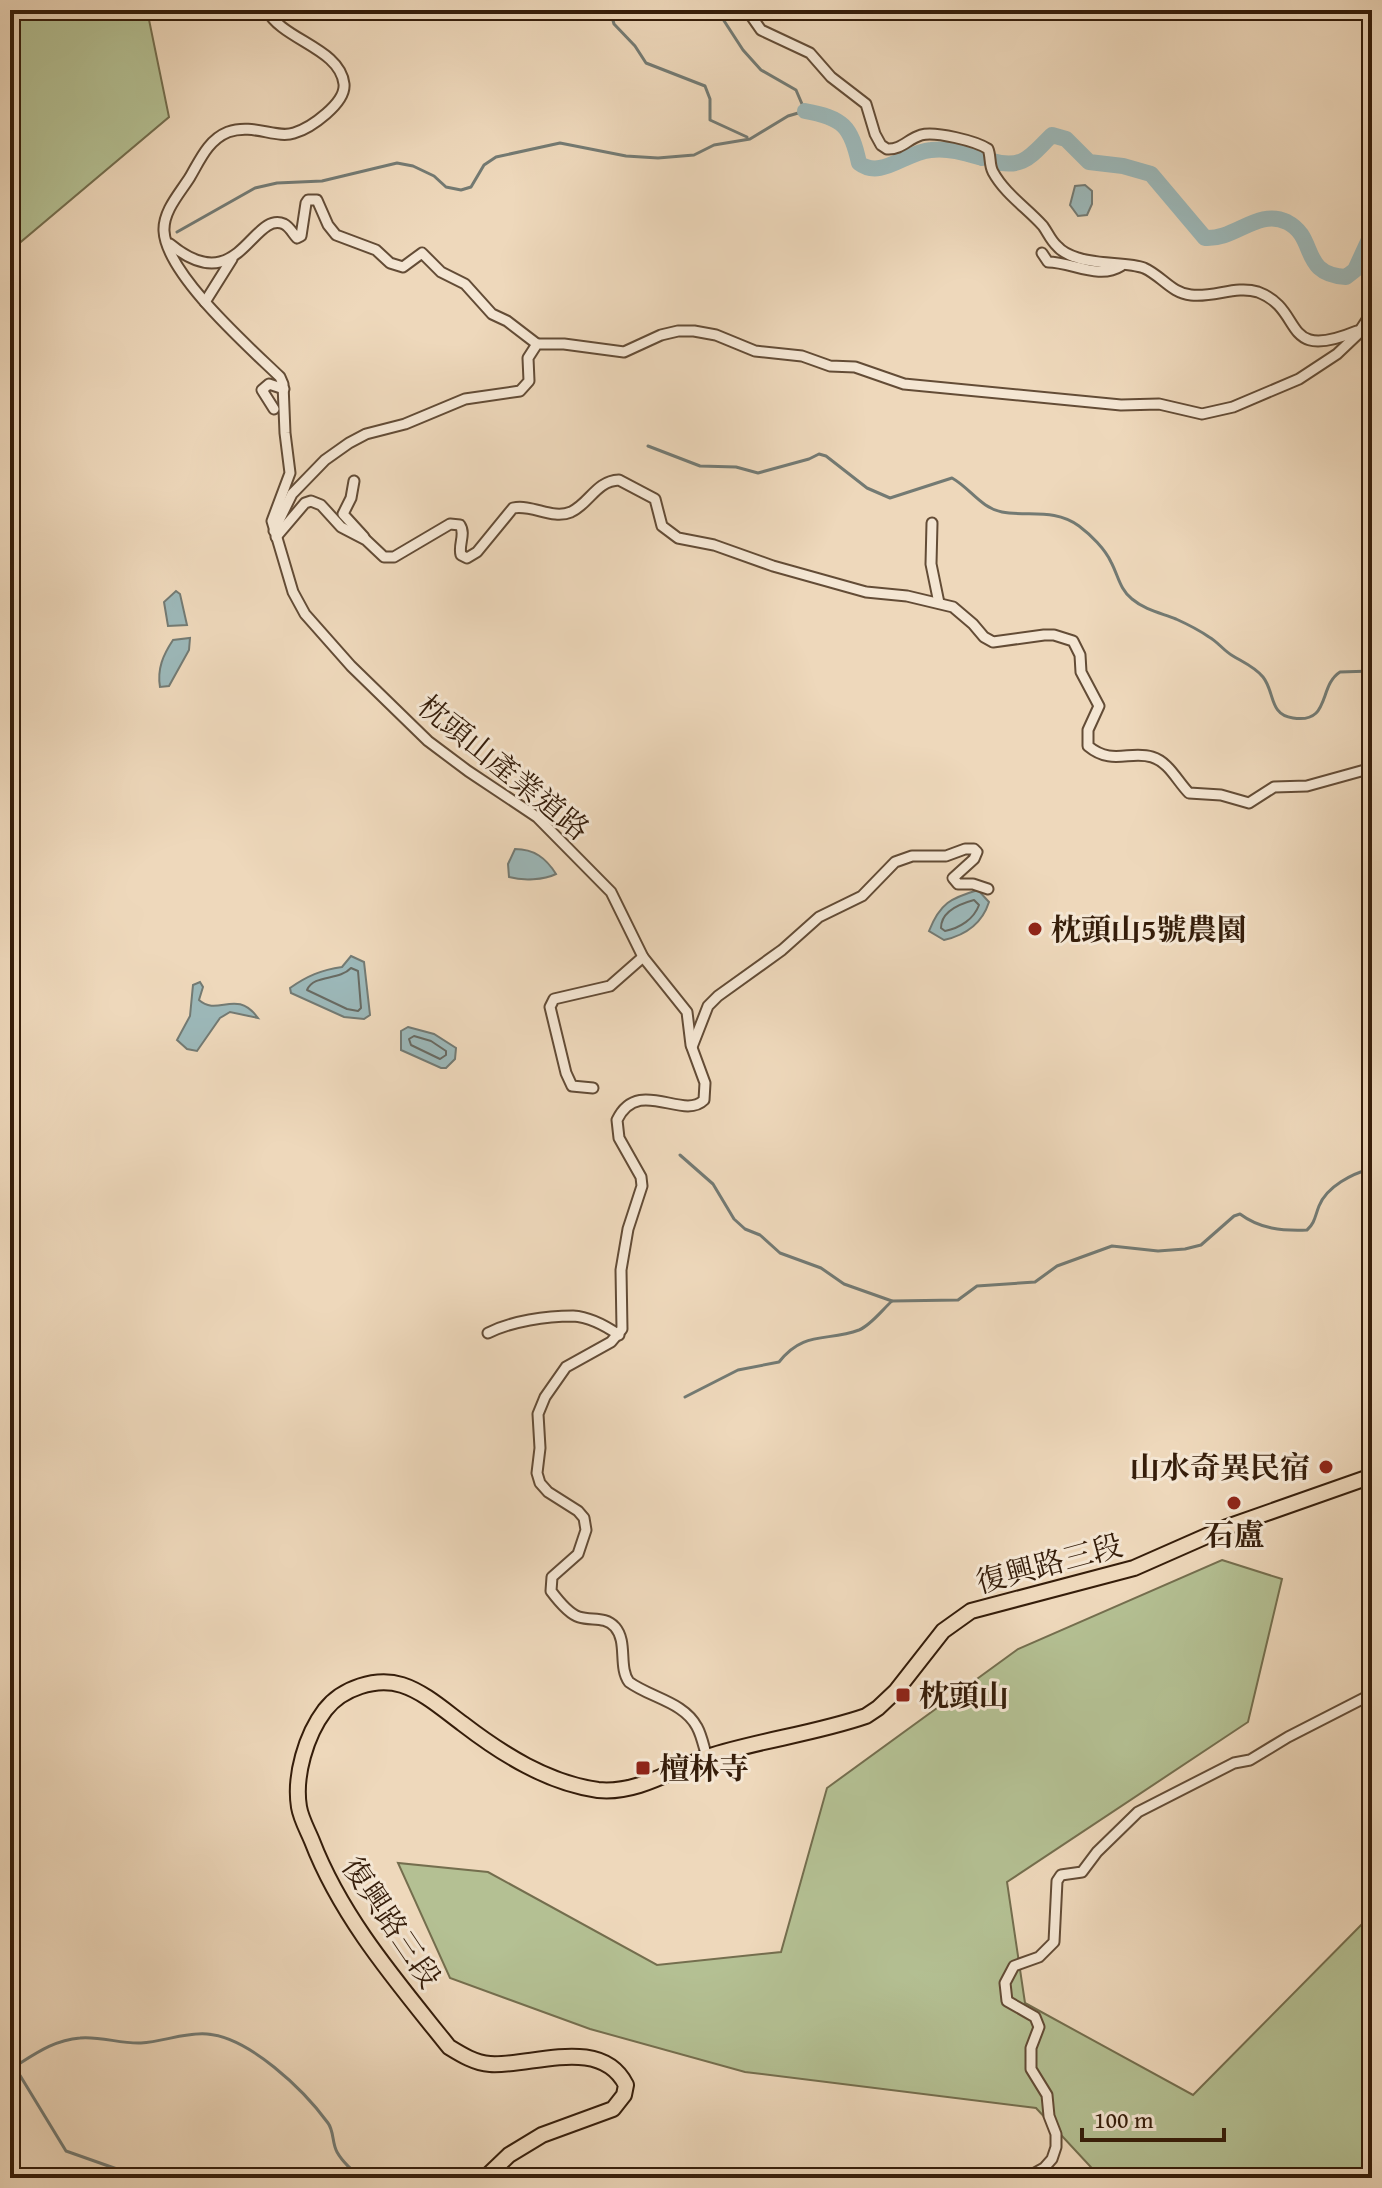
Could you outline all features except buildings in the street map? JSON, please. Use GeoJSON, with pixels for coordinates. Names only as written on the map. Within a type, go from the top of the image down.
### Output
{"type":"FeatureCollection","features":[{"type":"Feature","properties":{"kind":"main road","name":"復興路三段"},"geometry":{"type":"LineString","coordinates":[[485,2178],[509,2155],[542,2135],[613,2109],[624,2095],[626,2085],[616,2072],[602,2063],[579,2057],[565,2055],[502,2065],[486,2064],[465,2057],[449,2047],[381,1961],[327,1879],[299,1809],[299,1776],[307,1748],[320,1718],[339,1697],[368,1683],[403,1685],[431,1700],[493,1747],[528,1766],[574,1784],[598,1790],[620,1790],[707,1757],[866,1716],[896,1691],[943,1631],[971,1611],[1134,1568],[1227,1527],[1372,1476]]}},
{"type":"Feature","properties":{"kind":"street"},"geometry":{"type":"LineString","coordinates":[[267,10],[278,25],[333,63],[344,82],[341,97],[331,110],[295,133],[239,129],[214,140],[166,217],[164,232],[177,264],[205,302],[280,377],[284,389]]}},
{"type":"Feature","properties":{"kind":"street"},"geometry":{"type":"LineString","coordinates":[[747,10],[761,30],[810,53],[831,77],[866,104],[881,145],[893,150],[924,134],[983,145],[988,149],[992,171],[1015,200],[1042,225],[1056,245],[1079,259],[1145,269],[1179,293],[1188,295],[1211,295],[1240,289],[1255,291],[1268,297],[1307,341],[1343,337],[1360,330]]}},
{"type":"Feature","properties":{"kind":"street"},"geometry":{"type":"LineString","coordinates":[[205,302],[232,259],[264,228],[283,224],[297,238],[301,236],[306,203],[317,200],[336,235],[369,246],[397,267],[403,267],[422,253],[441,272],[465,284],[487,309],[537,344],[564,344],[615,353],[661,335],[694,331],[716,335],[755,351],[802,356],[830,366],[855,367],[904,384],[1121,405],[1159,404],[1202,414],[1233,407],[1299,379],[1337,354],[1372,312]]}},
{"type":"Feature","properties":{"kind":"street"},"geometry":{"type":"LineString","coordinates":[[167,242],[200,262],[221,263],[232,259]]}},
{"type":"Feature","properties":{"kind":"street"},"geometry":{"type":"LineString","coordinates":[[1042,253],[1048,262],[1062,262],[1092,271],[1113,271],[1121,266]]}},
{"type":"Feature","properties":{"kind":"street"},"geometry":{"type":"LineString","coordinates":[[275,534],[292,494],[325,460],[366,434],[405,424],[465,399],[520,391],[529,381],[528,358],[537,344]]}},
{"type":"Feature","properties":{"kind":"street"},"geometry":{"type":"LineString","coordinates":[[274,409],[262,390],[269,384],[284,389]]}},
{"type":"Feature","properties":{"kind":"street","name":"枕頭山產業道路"},"geometry":{"type":"LineString","coordinates":[[284,389],[290,473],[273,513],[275,534],[293,592],[305,614],[351,666],[428,741],[537,817],[595,874],[611,892],[643,957],[683,1005],[689,1021],[692,1047],[705,1083],[704,1100],[693,1106],[641,1100],[628,1106],[617,1120],[619,1138],[641,1177],[642,1186],[628,1229],[621,1270],[623,1320],[619,1335]]}},
{"type":"Feature","properties":{"kind":"street"},"geometry":{"type":"LineString","coordinates":[[354,481],[351,498],[343,514],[384,557],[394,557],[456,523],[462,528],[461,555],[467,558],[477,552],[513,508],[562,514],[580,506],[603,484],[619,480],[655,499],[662,526],[678,538],[737,551],[773,566],[866,592],[939,603],[962,613],[988,641],[1003,643],[1044,635],[1073,641],[1078,647],[1081,672],[1099,706],[1088,730],[1088,746],[1100,754],[1120,758],[1154,757],[1189,793],[1221,795],[1249,803],[1274,787],[1307,786],[1372,768]]}},
{"type":"Feature","properties":{"kind":"street"},"geometry":{"type":"LineString","coordinates":[[275,534],[305,503],[311,501],[321,505],[341,527],[366,540]]}},
{"type":"Feature","properties":{"kind":"street"},"geometry":{"type":"LineString","coordinates":[[932,523],[931,564],[939,603]]}},
{"type":"Feature","properties":{"kind":"street"},"geometry":{"type":"LineString","coordinates":[[692,1047],[708,1006],[718,996],[782,950],[814,920],[862,896],[902,858],[946,856],[974,849],[977,852],[974,859],[953,878],[958,884],[973,884],[988,889]]}},
{"type":"Feature","properties":{"kind":"street"},"geometry":{"type":"LineString","coordinates":[[593,1088],[572,1086],[550,1007],[554,999],[610,986],[643,957]]}},
{"type":"Feature","properties":{"kind":"street"},"geometry":{"type":"LineString","coordinates":[[488,1333],[514,1323],[575,1316],[601,1324],[619,1335],[566,1367],[545,1397],[538,1414],[540,1448],[537,1473],[540,1483],[548,1492],[578,1511],[584,1518],[586,1530],[578,1554],[552,1577],[551,1591],[577,1617],[604,1619],[615,1627],[619,1635],[624,1676],[629,1682],[682,1709],[698,1728],[707,1757]]}},
{"type":"Feature","properties":{"kind":"street"},"geometry":{"type":"LineString","coordinates":[[1026,2178],[1044,2168],[1052,2159],[1056,2134],[1049,2116],[1047,2095],[1031,2069],[1031,2048],[1039,2027],[1035,2017],[1007,2001],[1005,1983],[1014,1966],[1039,1957],[1054,1942],[1057,1881],[1061,1875],[1082,1872],[1127,1822],[1153,1803],[1234,1763],[1250,1760],[1372,1694]]}},
{"type":"Feature","properties":{"kind":"green space"},"geometry":{"type":"Polygon","coordinates":[[[10,10],[147,10],[169,117],[10,251],[10,10]]]}},
{"type":"Feature","properties":{"kind":"green space"},"geometry":{"type":"Polygon","coordinates":[[[1222,1560],[1282,1579],[1248,1722],[1007,1882],[1025,2003],[1193,2095],[1372,1914],[1372,2178],[1101,2178],[1036,2108],[745,2072],[590,2029],[450,1978],[398,1863],[488,1872],[657,1965],[781,1952],[827,1788],[1018,1649],[1222,1560]]]}},
{"type":"Feature","properties":{"kind":"water"},"geometry":{"type":"Polygon","coordinates":[[[1085,185],[1092,191],[1092,204],[1087,215],[1078,216],[1070,205],[1075,186],[1085,185]]]}},
{"type":"Feature","properties":{"kind":"water"},"geometry":{"type":"Polygon","coordinates":[[[176,591],[180,594],[187,625],[168,626],[164,602],[176,591]]]}},
{"type":"Feature","properties":{"kind":"water"},"geometry":{"type":"Polygon","coordinates":[[[190,638],[189,650],[169,686],[160,687],[160,668],[169,646],[173,640],[190,638]]]}},
{"type":"Feature","properties":{"kind":"water"},"geometry":{"type":"Polygon","coordinates":[[[515,849],[539,856],[556,874],[533,879],[509,877],[508,864],[515,849]]]}},
{"type":"Feature","properties":{"kind":"water"},"geometry":{"type":"Polygon","coordinates":[[[978,890],[989,902],[982,917],[972,927],[944,940],[929,931],[942,908],[960,896],[978,890]]]}},
{"type":"Feature","properties":{"kind":"water"},"geometry":{"type":"Polygon","coordinates":[[[351,956],[364,962],[370,1015],[364,1019],[344,1017],[291,993],[290,988],[296,984],[321,972],[342,967],[351,956]]]}},
{"type":"Feature","properties":{"kind":"water"},"geometry":{"type":"Polygon","coordinates":[[[200,982],[203,987],[199,1000],[213,1006],[242,1005],[258,1018],[230,1012],[220,1018],[197,1051],[187,1049],[177,1040],[190,1016],[193,985],[200,982]]]}},
{"type":"Feature","properties":{"kind":"water"},"geometry":{"type":"Polygon","coordinates":[[[408,1027],[434,1034],[456,1048],[455,1059],[446,1068],[441,1068],[401,1050],[401,1031],[408,1027]]]}},
{"type":"Feature","properties":{"kind":"waterway"},"geometry":{"type":"LineString","coordinates":[[610,10],[614,24],[646,63],[705,86],[710,99],[710,120],[747,137]]}},
{"type":"Feature","properties":{"kind":"waterway"},"geometry":{"type":"LineString","coordinates":[[177,232],[255,188],[277,183],[322,181],[397,163],[413,166],[434,176],[446,187],[461,190],[471,187],[484,165],[496,157],[560,143],[626,156],[658,158],[694,155],[714,145],[750,139],[788,116],[805,111],[796,90],[761,70],[743,50],[717,10]]}},
{"type":"Feature","properties":{"kind":"waterway"},"geometry":{"type":"LineString","coordinates":[[805,111],[828,117],[843,126],[853,140],[859,163],[867,167],[885,167],[931,150],[951,150],[982,158]]}},
{"type":"Feature","properties":{"kind":"waterway"},"geometry":{"type":"LineString","coordinates":[[992,161],[1020,162],[1052,135],[1066,139],[1089,162],[1123,166],[1151,174],[1205,238],[1226,234],[1266,219],[1287,222],[1303,237],[1321,269],[1346,277],[1355,270],[1372,233]]}},
{"type":"Feature","properties":{"kind":"waterway"},"geometry":{"type":"LineString","coordinates":[[648,446],[700,466],[736,467],[758,473],[819,454],[826,456],[867,488],[890,498],[952,478],[995,510],[1051,515],[1070,520],[1101,547],[1128,595],[1142,606],[1201,632],[1256,670],[1267,683],[1276,708],[1285,716],[1305,718],[1313,715],[1319,710],[1333,678],[1340,672],[1372,671]]}},
{"type":"Feature","properties":{"kind":"waterway"},"geometry":{"type":"LineString","coordinates":[[680,1155],[713,1184],[734,1219],[745,1229],[760,1235],[780,1253],[821,1268],[844,1284],[892,1301],[958,1300],[977,1286],[1035,1282],[1057,1266],[1112,1246],[1158,1251],[1185,1249],[1201,1245],[1240,1214],[1272,1228],[1307,1230],[1328,1192],[1349,1177],[1372,1168]]}},
{"type":"Feature","properties":{"kind":"waterway"},"geometry":{"type":"LineString","coordinates":[[685,1397],[738,1370],[779,1362],[788,1352],[807,1341],[859,1330],[892,1301]]}},
{"type":"Feature","properties":{"kind":"waterway"},"geometry":{"type":"LineString","coordinates":[[14,2067],[45,2048],[71,2039],[141,2043],[199,2034],[223,2037],[274,2067],[305,2096],[330,2126],[339,2155],[362,2178]]}},
{"type":"Feature","properties":{"kind":"waterway"},"geometry":{"type":"LineString","coordinates":[[10,2059],[66,2151],[117,2169],[117,2178]]}},
{"type":"Feature","properties":{"kind":"place","name":"枕頭山5號農園"},"geometry":{"type":"Point","coordinates":[1035,929]}},
{"type":"Feature","properties":{"kind":"place","name":"山水奇異民宿"},"geometry":{"type":"Point","coordinates":[1326,1467]}},
{"type":"Feature","properties":{"kind":"place","name":"石盧"},"geometry":{"type":"Point","coordinates":[1234,1503]}},
{"type":"Feature","properties":{"kind":"place","name":"枕頭山"},"geometry":{"type":"Point","coordinates":[903,1695]}},
{"type":"Feature","properties":{"kind":"place","name":"檀林寺"},"geometry":{"type":"Point","coordinates":[643,1768]}}]}
